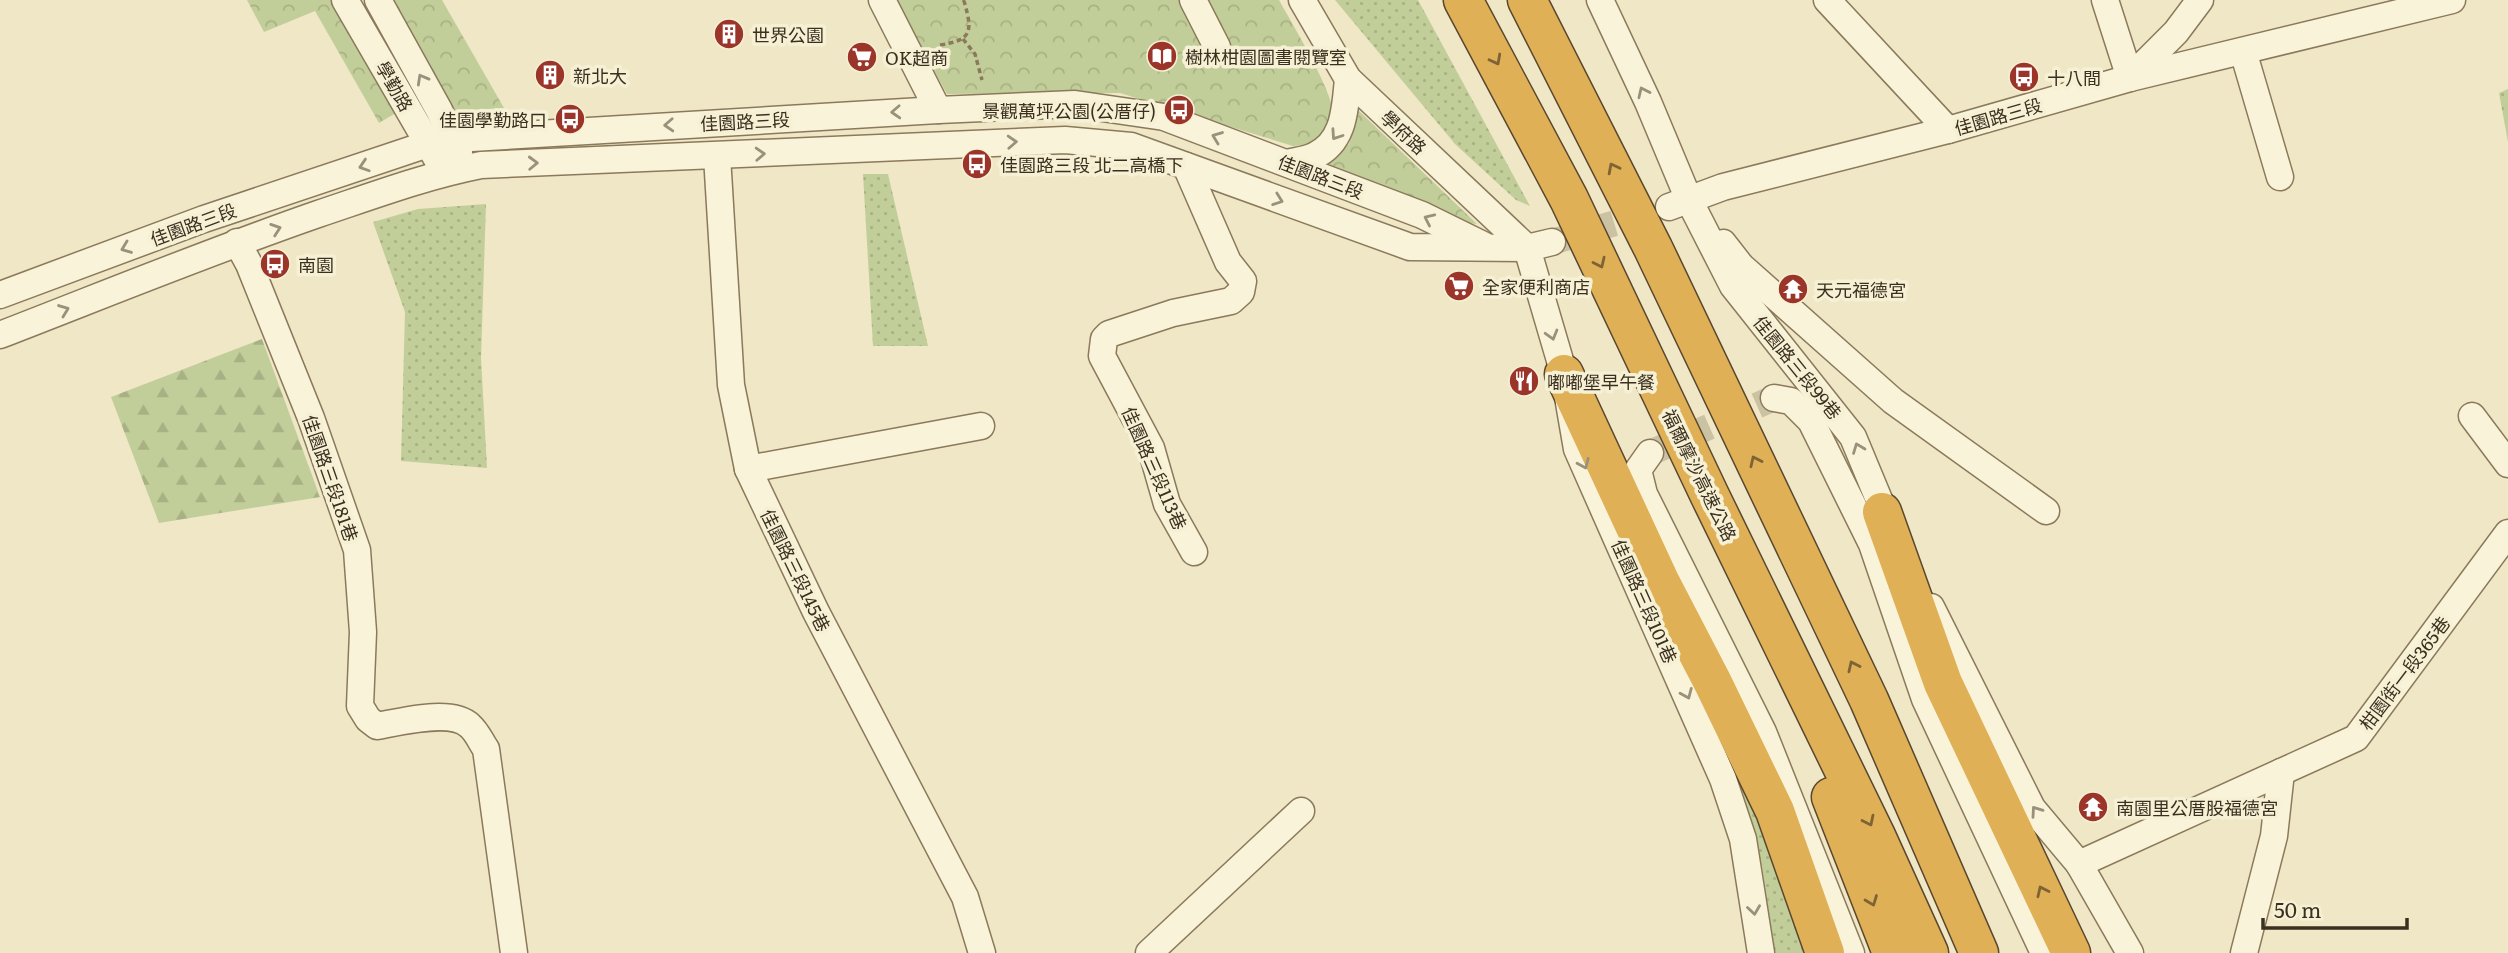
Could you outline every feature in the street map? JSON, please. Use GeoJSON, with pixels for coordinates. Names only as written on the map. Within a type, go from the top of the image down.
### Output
{"type":"FeatureCollection","features":[{"type":"Feature","properties":{"kind":"highway","name":"福爾摩沙高速公路"},"geometry":{"type":"LineString","coordinates":[[1464,0],[1569,198],[1710,496],[1876,836],[1929,953]]}},
{"type":"Feature","properties":{"kind":"highway"},"geometry":{"type":"LineString","coordinates":[[1527,0],[1659,260],[1990,953]]}},
{"type":"Feature","properties":{"kind":"highway"},"geometry":{"type":"LineString","coordinates":[[1564,374],[1660,581],[1775,811],[1825,953]]}},
{"type":"Feature","properties":{"kind":"highway"},"geometry":{"type":"LineString","coordinates":[[1710,496],[1892,953]]}},
{"type":"Feature","properties":{"kind":"highway"},"geometry":{"type":"LineString","coordinates":[[1882,512],[1943,683],[2071,953]]}},
{"type":"Feature","properties":{"kind":"highway"},"geometry":{"type":"LineString","coordinates":[[1869,700],[1979,953]]}},
{"type":"Feature","properties":{"kind":"street","name":"學勤路"},"geometry":{"type":"LineString","coordinates":[[345,0],[428,144],[455,170]]}},
{"type":"Feature","properties":{"kind":"street","name":"學勤路"},"geometry":{"type":"LineString","coordinates":[[377,0],[454,139],[455,170]]}},
{"type":"Feature","properties":{"kind":"street"},"geometry":{"type":"LineString","coordinates":[[882,0],[938,110]]}},
{"type":"Feature","properties":{"kind":"street"},"geometry":{"type":"LineString","coordinates":[[1193,0],[1217,47]]}},
{"type":"Feature","properties":{"kind":"street","name":"學府路"},"geometry":{"type":"LineString","coordinates":[[1302,0],[1348,79],[1540,245]]}},
{"type":"Feature","properties":{"kind":"street"},"geometry":{"type":"LineString","coordinates":[[1600,0],[1648,102],[1679,204]]}},
{"type":"Feature","properties":{"kind":"street"},"geometry":{"type":"LineString","coordinates":[[1827,0],[1948,130]]}},
{"type":"Feature","properties":{"kind":"street"},"geometry":{"type":"LineString","coordinates":[[2105,0],[2130,78],[2176,32],[2200,0]]}},
{"type":"Feature","properties":{"kind":"street","name":"佳園路三段"},"geometry":{"type":"LineString","coordinates":[[1679,204],[1723,187],[1948,130],[2130,78],[2452,0]]}},
{"type":"Feature","properties":{"kind":"street"},"geometry":{"type":"LineString","coordinates":[[2243,51],[2280,177]]}},
{"type":"Feature","properties":{"kind":"street"},"geometry":{"type":"LineString","coordinates":[[1287,163],[1314,156],[1330,145],[1344,122],[1348,79]]}},
{"type":"Feature","properties":{"kind":"street","name":"佳園路三段"},"geometry":{"type":"LineString","coordinates":[[0,295],[204,219],[428,144],[454,139],[1074,104],[1164,117],[1422,215],[1491,248]]}},
{"type":"Feature","properties":{"kind":"street","name":"佳園路三段"},"geometry":{"type":"LineString","coordinates":[[0,335],[237,242],[455,170],[481,165],[1065,139],[1131,146],[1409,247],[1491,248],[1540,245]]}},
{"type":"Feature","properties":{"kind":"street","name":"佳園路三段145巷"},"geometry":{"type":"LineString","coordinates":[[717,156],[731,385],[748,469],[816,612],[965,897],[982,953]]}},
{"type":"Feature","properties":{"kind":"street","name":"佳園路三段113巷"},"geometry":{"type":"LineString","coordinates":[[1186,166],[1228,262],[1243,281],[1241,292],[1231,301],[1172,313],[1109,334],[1104,339],[1102,356],[1151,448],[1167,504],[1194,552]]}},
{"type":"Feature","properties":{"kind":"street","name":"佳園路三段99巷"},"geometry":{"type":"LineString","coordinates":[[1679,204],[1741,266],[1893,401],[2046,511]]}},
{"type":"Feature","properties":{"kind":"street","name":"佳園路三段99巷"},"geometry":{"type":"LineString","coordinates":[[1679,204],[1733,286],[1853,437],[1882,512],[2032,808],[2078,864],[2130,953]]}},
{"type":"Feature","properties":{"kind":"street","name":"佳園路三段181巷"},"geometry":{"type":"LineString","coordinates":[[237,242],[249,264],[311,418],[357,550],[363,632],[360,706],[368,719],[377,726],[445,717],[460,720],[471,726],[486,749],[514,953]]}},
{"type":"Feature","properties":{"kind":"street","name":"佳園路三段101巷"},"geometry":{"type":"LineString","coordinates":[[1540,245],[1577,449],[1723,779],[1743,838],[1760,953]]}},
{"type":"Feature","properties":{"kind":"street"},"geometry":{"type":"LineString","coordinates":[[1774,398],[1791,401],[1811,421],[1872,544],[1925,699],[2044,953]]}},
{"type":"Feature","properties":{"kind":"street"},"geometry":{"type":"LineString","coordinates":[[2472,416],[2508,464]]}},
{"type":"Feature","properties":{"kind":"street"},"geometry":{"type":"LineString","coordinates":[[748,469],[981,426]]}},
{"type":"Feature","properties":{"kind":"street"},"geometry":{"type":"LineString","coordinates":[[1650,453],[1638,470],[1644,494],[1763,732],[1851,953]]}},
{"type":"Feature","properties":{"kind":"street","name":"柑園街一段365巷"},"geometry":{"type":"LineString","coordinates":[[2078,864],[2356,738],[2508,533]]}},
{"type":"Feature","properties":{"kind":"street"},"geometry":{"type":"LineString","coordinates":[[2244,953],[2274,836],[2281,772]]}},
{"type":"Feature","properties":{"kind":"street"},"geometry":{"type":"LineString","coordinates":[[1149,953],[1301,811]]}},
{"type":"Feature","properties":{"kind":"path"},"geometry":{"type":"LineString","coordinates":[[940,45],[961,41],[968,34],[970,22],[965,0]]}},
{"type":"Feature","properties":{"kind":"path"},"geometry":{"type":"LineString","coordinates":[[964,39],[975,54],[982,80]]}},
{"type":"Feature","properties":{"kind":"green space"},"geometry":{"type":"Polygon","coordinates":[[[247,0],[331,0],[396,113],[379,123],[315,11],[264,32],[247,0]]]}},
{"type":"Feature","properties":{"kind":"green space"},"geometry":{"type":"Polygon","coordinates":[[[392,0],[442,0],[504,108],[455,111],[392,0]]]}},
{"type":"Feature","properties":{"kind":"green space"},"geometry":{"type":"Polygon","coordinates":[[[894,0],[1279,0],[1321,77],[1328,93],[1333,117],[1328,130],[1318,139],[1293,146],[1120,93],[947,94],[894,0]]]}},
{"type":"Feature","properties":{"kind":"green space"},"geometry":{"type":"Polygon","coordinates":[[[1335,0],[1418,0],[1530,206],[1516,200],[1455,144],[1335,0]]]}},
{"type":"Feature","properties":{"kind":"green space"},"geometry":{"type":"Polygon","coordinates":[[[2508,89],[2508,142],[2499,93],[2508,89]]]}},
{"type":"Feature","properties":{"kind":"green space"},"geometry":{"type":"Polygon","coordinates":[[[1358,110],[1477,224],[1416,217],[1327,163],[1349,144],[1358,110]]]}},
{"type":"Feature","properties":{"kind":"green space"},"geometry":{"type":"Polygon","coordinates":[[[863,174],[888,174],[928,346],[873,346],[863,174]]]}},
{"type":"Feature","properties":{"kind":"green space"},"geometry":{"type":"Polygon","coordinates":[[[486,204],[481,358],[487,468],[401,461],[405,312],[373,222],[418,209],[486,204]]]}},
{"type":"Feature","properties":{"kind":"green space"},"geometry":{"type":"Polygon","coordinates":[[[262,339],[320,497],[159,523],[111,397],[262,339]]]}},
{"type":"Feature","properties":{"kind":"green space"},"geometry":{"type":"Polygon","coordinates":[[[1727,743],[1765,836],[1807,953],[1775,953],[1762,866],[1727,743]]]}},
{"type":"Feature","properties":{"kind":"tunnel"},"geometry":{"type":"LineString","coordinates":[[1552,242],[1669,207]]}},
{"type":"Feature","properties":{"kind":"tunnel"},"geometry":{"type":"LineString","coordinates":[[1650,453],[1774,398]]}},
{"type":"Feature","properties":{"kind":"place","name":"世界公園"},"geometry":{"type":"Point","coordinates":[729,34]}},
{"type":"Feature","properties":{"kind":"place","name":"樹林柑園圖書閱覽室"},"geometry":{"type":"Point","coordinates":[1162,56]}},
{"type":"Feature","properties":{"kind":"place","name":"OK超商"},"geometry":{"type":"Point","coordinates":[862,57]}},
{"type":"Feature","properties":{"kind":"place","name":"新北大"},"geometry":{"type":"Point","coordinates":[550,75]}},
{"type":"Feature","properties":{"kind":"place","name":"十八間"},"geometry":{"type":"Point","coordinates":[2024,77]}},
{"type":"Feature","properties":{"kind":"place","name":"景觀萬坪公園(公厝仔)"},"geometry":{"type":"Point","coordinates":[1179,110]}},
{"type":"Feature","properties":{"kind":"place","name":"佳園學勤路口"},"geometry":{"type":"Point","coordinates":[570,119]}},
{"type":"Feature","properties":{"kind":"place","name":"佳園路三段 北二高橋下"},"geometry":{"type":"Point","coordinates":[977,164]}},
{"type":"Feature","properties":{"kind":"place","name":"南園"},"geometry":{"type":"Point","coordinates":[275,264]}},
{"type":"Feature","properties":{"kind":"place","name":"全家便利商店"},"geometry":{"type":"Point","coordinates":[1459,286]}},
{"type":"Feature","properties":{"kind":"place","name":"天元福德宮"},"geometry":{"type":"Point","coordinates":[1793,289]}},
{"type":"Feature","properties":{"kind":"place","name":"嘟嘟堡早午餐"},"geometry":{"type":"Point","coordinates":[1524,381]}},
{"type":"Feature","properties":{"kind":"place","name":"南園里公厝股福德宮"},"geometry":{"type":"Point","coordinates":[2093,807]}}]}
